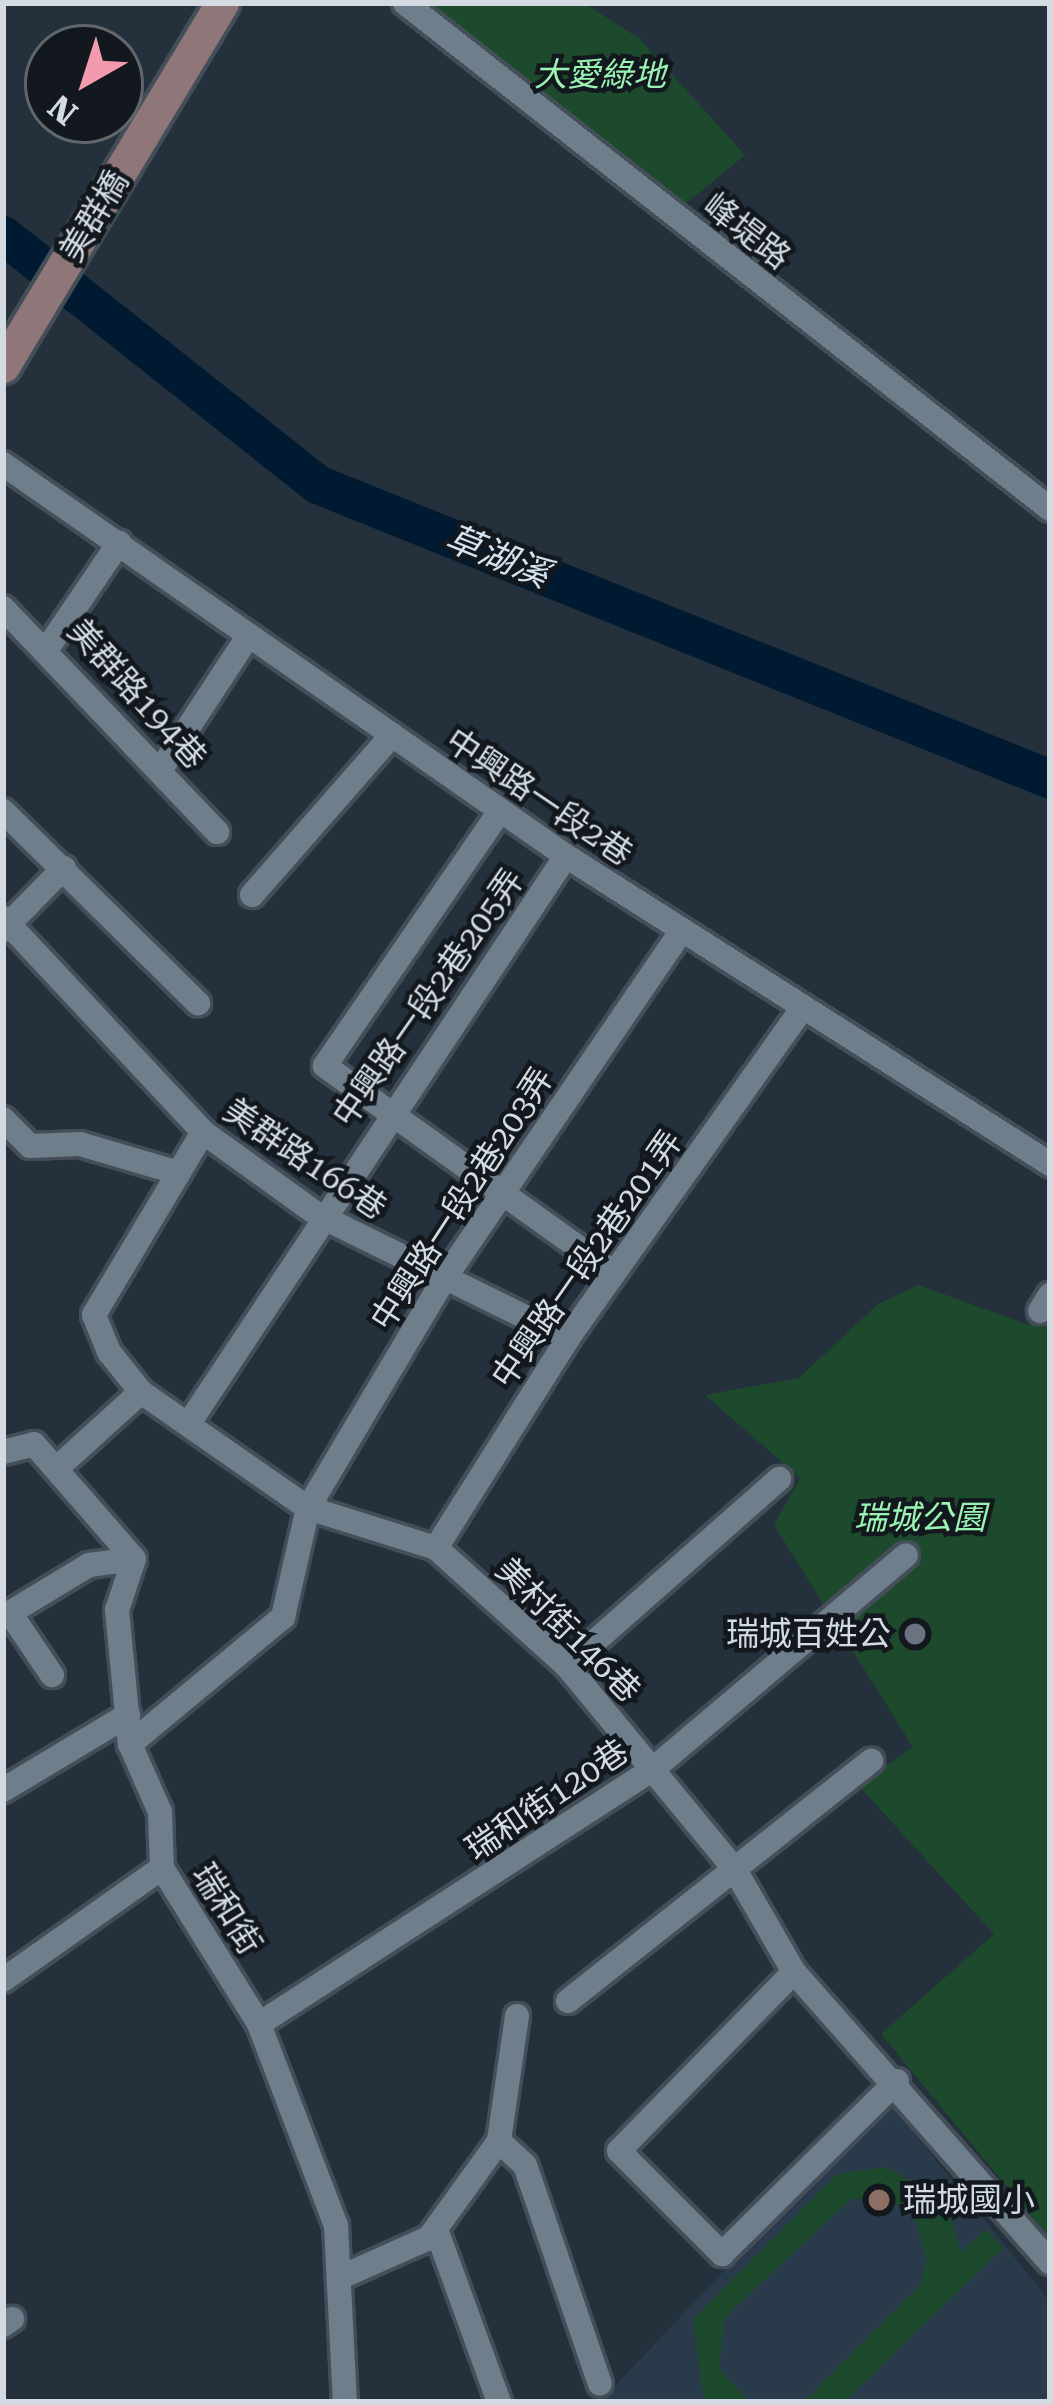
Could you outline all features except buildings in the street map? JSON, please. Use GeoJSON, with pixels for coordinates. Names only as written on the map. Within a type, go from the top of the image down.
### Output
{"type":"FeatureCollection","features":[{"type":"Feature","properties":{"kind":"street","name":"美群橋"},"geometry":{"type":"LineString","coordinates":[[3,367],[222,3]]}},
{"type":"Feature","properties":{"kind":"street","name":"峰堤路"},"geometry":{"type":"LineString","coordinates":[[405,3],[1050,509]]}},
{"type":"Feature","properties":{"kind":"street","name":"中興路一段2巷"},"geometry":{"type":"LineString","coordinates":[[3,464],[500,812],[800,1012],[1050,1164]]}},
{"type":"Feature","properties":{"kind":"street"},"geometry":{"type":"LineString","coordinates":[[49,646],[119,543]]}},
{"type":"Feature","properties":{"kind":"street","name":"美群路194巷"},"geometry":{"type":"LineString","coordinates":[[3,608],[49,646],[217,832]]}},
{"type":"Feature","properties":{"kind":"street"},"geometry":{"type":"LineString","coordinates":[[161,769],[249,635]]}},
{"type":"Feature","properties":{"kind":"street"},"geometry":{"type":"LineString","coordinates":[[252,895],[392,736]]}},
{"type":"Feature","properties":{"kind":"street"},"geometry":{"type":"LineString","coordinates":[[3,811],[197,1003]]}},
{"type":"Feature","properties":{"kind":"street"},"geometry":{"type":"LineString","coordinates":[[500,812],[325,1066],[614,1273]]}},
{"type":"Feature","properties":{"kind":"street","name":"中興路一段2巷205弄"},"geometry":{"type":"LineString","coordinates":[[191,1420],[318,1215],[566,856]]}},
{"type":"Feature","properties":{"kind":"street"},"geometry":{"type":"LineString","coordinates":[[5,924],[64,868]]}},
{"type":"Feature","properties":{"kind":"street","name":"美群路166巷"},"geometry":{"type":"LineString","coordinates":[[5,924],[203,1132],[318,1215],[442,1282],[568,1338]]}},
{"type":"Feature","properties":{"kind":"street","name":"中興路一段2巷203弄"},"geometry":{"type":"LineString","coordinates":[[130,1744],[283,1618],[308,1508],[442,1282],[681,932]]}},
{"type":"Feature","properties":{"kind":"street","name":"中興路一段2巷201弄"},"geometry":{"type":"LineString","coordinates":[[436,1548],[568,1338],[800,1012]]}},
{"type":"Feature","properties":{"kind":"street"},"geometry":{"type":"LineString","coordinates":[[3,1119],[30,1146],[80,1144],[179,1173]]}},
{"type":"Feature","properties":{"kind":"street","name":"美村街146巷"},"geometry":{"type":"LineString","coordinates":[[203,1132],[94,1315],[141,1392],[191,1420],[308,1508],[436,1548],[567,1666],[734,1870],[794,1972],[897,2081],[1050,2262]]}},
{"type":"Feature","properties":{"kind":"street"},"geometry":{"type":"LineString","coordinates":[[56,1469],[141,1392]]}},
{"type":"Feature","properties":{"kind":"street"},"geometry":{"type":"LineString","coordinates":[[3,1453],[34,1444],[134,1559]]}},
{"type":"Feature","properties":{"kind":"street"},"geometry":{"type":"LineString","coordinates":[[567,1666],[779,1479]]}},
{"type":"Feature","properties":{"kind":"street","name":"瑞和街120巷"},"geometry":{"type":"LineString","coordinates":[[259,2024],[653,1769],[906,1555]]}},
{"type":"Feature","properties":{"kind":"street"},"geometry":{"type":"LineString","coordinates":[[52,1675],[6,1615],[89,1565],[134,1559]]}},
{"type":"Feature","properties":{"kind":"street","name":"瑞和街"},"geometry":{"type":"LineString","coordinates":[[134,1559],[117,1610],[130,1744],[160,1812],[162,1868],[259,2024],[336,2226],[345,2402]]}},
{"type":"Feature","properties":{"kind":"street"},"geometry":{"type":"LineString","coordinates":[[3,1790],[128,1715]]}},
{"type":"Feature","properties":{"kind":"street"},"geometry":{"type":"LineString","coordinates":[[568,2001],[872,1761]]}},
{"type":"Feature","properties":{"kind":"street"},"geometry":{"type":"LineString","coordinates":[[3,1980],[162,1868]]}},
{"type":"Feature","properties":{"kind":"street"},"geometry":{"type":"LineString","coordinates":[[794,1972],[619,2151],[722,2254],[897,2081]]}},
{"type":"Feature","properties":{"kind":"street"},"geometry":{"type":"LineString","coordinates":[[339,2278],[436,2229],[499,2140],[517,2016]]}},
{"type":"Feature","properties":{"kind":"street"},"geometry":{"type":"LineString","coordinates":[[499,2140],[525,2165],[600,2384]]}},
{"type":"Feature","properties":{"kind":"street"},"geometry":{"type":"LineString","coordinates":[[436,2229],[500,2402]]}},
{"type":"Feature","properties":{"kind":"shaded area","name":"瑞城國小"},"geometry":{"type":"Polygon","coordinates":[[[886,2099],[1050,2301],[1050,2402],[600,2402],[886,2099]]]}},
{"type":"Feature","properties":{"kind":"green space","name":"大愛綠地"},"geometry":{"type":"Polygon","coordinates":[[[421,3],[584,3],[640,39],[745,155],[683,206],[421,3]]]}},
{"type":"Feature","properties":{"kind":"green space","name":"瑞城公園"},"geometry":{"type":"Polygon","coordinates":[[[918,1285],[1029,1325],[1050,1320],[1050,2239],[881,2034],[994,1934],[858,1785],[913,1747],[774,1525],[800,1478],[705,1395],[799,1378],[878,1304],[918,1285]]]}},
{"type":"Feature","properties":{"kind":"green space"},"geometry":{"type":"Polygon","coordinates":[[[887,2167],[947,2204],[961,2252],[986,2229],[1003,2248],[844,2402],[803,2402],[920,2285],[927,2261],[913,2213],[885,2198],[851,2199],[725,2317],[719,2368],[749,2402],[704,2402],[693,2319],[837,2174],[887,2167]]]}},
{"type":"Feature","properties":{"kind":"waterway","name":"草湖溪"},"geometry":{"type":"LineString","coordinates":[[3,235],[317,484],[1050,779]]}},
{"type":"Feature","properties":{"kind":"place","name":"瑞城百姓公"},"geometry":{"type":"Point","coordinates":[915,1634]}},
{"type":"Feature","properties":{"kind":"place","name":"瑞城國小"},"geometry":{"type":"Point","coordinates":[879,2200]}}]}
